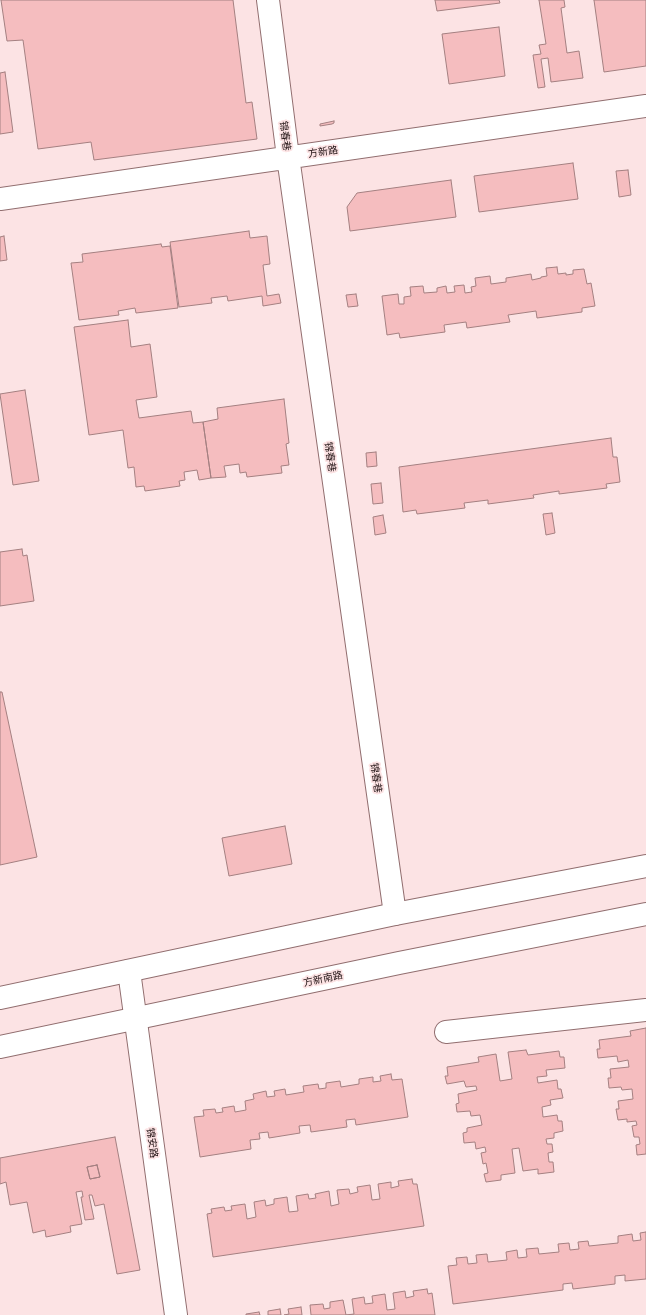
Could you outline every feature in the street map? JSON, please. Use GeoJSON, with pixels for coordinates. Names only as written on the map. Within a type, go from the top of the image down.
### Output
{"type":"FeatureCollection","features":[{"type":"Feature","properties":{"kind":"street","name":"锦春巷"},"geometry":{"type":"LineString","coordinates":[[268,0],[288,157],[395,914]]}},
{"type":"Feature","properties":{"kind":"street","name":"方新路"},"geometry":{"type":"LineString","coordinates":[[0,199],[646,106]]}},
{"type":"Feature","properties":{"kind":"street"},"geometry":{"type":"LineString","coordinates":[[0,998],[395,914],[646,866]]}},
{"type":"Feature","properties":{"kind":"street","name":"方新南路"},"geometry":{"type":"LineString","coordinates":[[0,1047],[399,963],[646,914]]}},
{"type":"Feature","properties":{"kind":"street","name":"锦安路"},"geometry":{"type":"LineString","coordinates":[[128,971],[176,1315]]}},
{"type":"Feature","properties":{"kind":"street"},"geometry":{"type":"LineString","coordinates":[[446,1032],[646,1010]]}},
{"type":"Feature","properties":{"kind":"building"},"geometry":{"type":"Polygon","coordinates":[[[1,0],[233,0],[246,103],[252,102],[257,139],[94,160],[91,142],[38,149],[23,40],[7,41],[1,0]]]}},
{"type":"Feature","properties":{"kind":"building"},"geometry":{"type":"Polygon","coordinates":[[[435,0],[499,0],[500,3],[437,11],[435,0]]]}},
{"type":"Feature","properties":{"kind":"building"},"geometry":{"type":"Polygon","coordinates":[[[539,0],[564,0],[565,7],[561,8],[567,53],[579,51],[583,78],[551,82],[548,58],[541,59],[545,87],[538,88],[533,55],[541,54],[539,45],[546,44],[539,0]]]}},
{"type":"Feature","properties":{"kind":"building"},"geometry":{"type":"Polygon","coordinates":[[[594,0],[646,0],[646,66],[604,72],[594,0]]]}},
{"type":"Feature","properties":{"kind":"building"},"geometry":{"type":"Polygon","coordinates":[[[499,27],[505,76],[449,84],[442,34],[499,27]]]}},
{"type":"Feature","properties":{"kind":"building"},"geometry":{"type":"Polygon","coordinates":[[[5,72],[13,132],[0,134],[0,73],[5,72]]]}},
{"type":"Feature","properties":{"kind":"building"},"geometry":{"type":"Polygon","coordinates":[[[334,121],[332,124],[320,126],[320,124],[334,121]]]}},
{"type":"Feature","properties":{"kind":"building"},"geometry":{"type":"Polygon","coordinates":[[[573,163],[578,199],[479,212],[474,176],[573,163]]]}},
{"type":"Feature","properties":{"kind":"building"},"geometry":{"type":"Polygon","coordinates":[[[628,170],[631,195],[619,197],[616,171],[628,170]]]}},
{"type":"Feature","properties":{"kind":"building"},"geometry":{"type":"Polygon","coordinates":[[[451,180],[456,217],[350,231],[347,207],[357,193],[451,180]]]}},
{"type":"Feature","properties":{"kind":"building"},"geometry":{"type":"Polygon","coordinates":[[[249,231],[250,238],[267,236],[270,264],[263,265],[267,296],[279,294],[281,303],[263,306],[262,296],[228,301],[227,296],[211,298],[212,303],[179,307],[170,242],[249,231]]]}},
{"type":"Feature","properties":{"kind":"building"},"geometry":{"type":"Polygon","coordinates":[[[4,236],[7,260],[0,261],[0,237],[4,236]]]}},
{"type":"Feature","properties":{"kind":"building"},"geometry":{"type":"Polygon","coordinates":[[[161,244],[162,247],[170,246],[178,308],[136,313],[135,308],[118,311],[119,315],[79,320],[71,263],[83,262],[82,254],[161,244]]]}},
{"type":"Feature","properties":{"kind":"building"},"geometry":{"type":"Polygon","coordinates":[[[557,267],[558,274],[566,273],[566,275],[573,274],[573,270],[584,269],[587,284],[591,283],[595,306],[582,308],[582,312],[537,318],[536,311],[508,315],[510,322],[467,328],[466,322],[444,325],[445,332],[400,338],[399,333],[387,335],[382,296],[398,294],[399,304],[404,304],[404,297],[411,296],[410,287],[423,286],[424,293],[437,292],[437,288],[446,286],[447,293],[455,292],[454,286],[464,285],[465,293],[472,292],[471,287],[476,286],[475,278],[490,276],[491,284],[506,282],[506,278],[531,274],[532,280],[547,276],[546,268],[557,267]]]}},
{"type":"Feature","properties":{"kind":"building"},"geometry":{"type":"Polygon","coordinates":[[[356,294],[358,306],[348,307],[346,295],[356,294]]]}},
{"type":"Feature","properties":{"kind":"building"},"geometry":{"type":"Polygon","coordinates":[[[128,320],[131,347],[150,344],[157,397],[136,400],[139,418],[191,411],[193,423],[203,422],[211,478],[199,480],[197,470],[184,472],[185,480],[179,481],[180,486],[145,491],[144,486],[136,487],[134,467],[128,468],[123,430],[89,435],[74,327],[128,320]]]}},
{"type":"Feature","properties":{"kind":"building"},"geometry":{"type":"Polygon","coordinates":[[[25,390],[39,481],[13,485],[0,394],[25,390]]]}},
{"type":"Feature","properties":{"kind":"building"},"geometry":{"type":"Polygon","coordinates":[[[284,399],[289,443],[286,444],[289,465],[281,466],[282,473],[247,477],[246,472],[240,473],[239,464],[224,466],[226,477],[211,478],[203,422],[218,419],[217,408],[284,399]]]}},
{"type":"Feature","properties":{"kind":"building"},"geometry":{"type":"Polygon","coordinates":[[[611,438],[613,457],[617,457],[620,482],[606,484],[607,488],[559,494],[559,491],[533,495],[534,498],[488,504],[488,500],[464,503],[465,508],[417,514],[416,510],[403,512],[399,467],[611,438]]]}},
{"type":"Feature","properties":{"kind":"building"},"geometry":{"type":"Polygon","coordinates":[[[376,452],[377,466],[367,467],[366,453],[376,452]]]}},
{"type":"Feature","properties":{"kind":"building"},"geometry":{"type":"Polygon","coordinates":[[[381,483],[383,503],[373,504],[371,484],[381,483]]]}},
{"type":"Feature","properties":{"kind":"building"},"geometry":{"type":"Polygon","coordinates":[[[552,513],[555,533],[546,535],[543,514],[552,513]]]}},
{"type":"Feature","properties":{"kind":"building"},"geometry":{"type":"Polygon","coordinates":[[[383,515],[386,533],[375,535],[373,517],[383,515]]]}},
{"type":"Feature","properties":{"kind":"building"},"geometry":{"type":"Polygon","coordinates":[[[22,549],[23,556],[27,555],[34,601],[0,606],[0,552],[22,549]]]}},
{"type":"Feature","properties":{"kind":"building"},"geometry":{"type":"Polygon","coordinates":[[[0,692],[2,692],[37,857],[0,865],[0,692]]]}},
{"type":"Feature","properties":{"kind":"building"},"geometry":{"type":"Polygon","coordinates":[[[285,826],[292,864],[229,876],[222,838],[285,826]]]}},
{"type":"Feature","properties":{"kind":"building"},"geometry":{"type":"Polygon","coordinates":[[[646,1028],[646,1154],[637,1155],[636,1145],[640,1144],[639,1137],[634,1137],[632,1126],[637,1125],[636,1121],[627,1122],[627,1119],[618,1120],[616,1109],[619,1109],[618,1101],[633,1099],[632,1089],[622,1090],[621,1087],[609,1088],[608,1078],[611,1078],[610,1069],[629,1067],[628,1060],[618,1062],[617,1056],[598,1058],[597,1049],[600,1049],[599,1040],[631,1036],[630,1031],[646,1028]]]}},
{"type":"Feature","properties":{"kind":"building"},"geometry":{"type":"Polygon","coordinates":[[[526,1050],[528,1055],[559,1051],[560,1057],[564,1057],[565,1068],[546,1070],[547,1076],[537,1077],[538,1083],[557,1080],[558,1089],[561,1089],[563,1098],[550,1100],[551,1105],[542,1107],[543,1117],[557,1115],[558,1121],[562,1121],[563,1131],[554,1133],[554,1138],[546,1139],[547,1144],[552,1144],[553,1152],[548,1153],[549,1162],[553,1162],[554,1172],[538,1174],[538,1169],[523,1171],[519,1148],[512,1149],[515,1173],[501,1175],[501,1180],[486,1182],[484,1174],[488,1173],[486,1163],[483,1164],[481,1153],[486,1152],[485,1147],[476,1149],[475,1142],[464,1143],[463,1133],[467,1132],[467,1128],[482,1125],[480,1115],[471,1116],[470,1111],[457,1112],[456,1104],[459,1103],[458,1094],[477,1090],[476,1086],[466,1087],[464,1081],[447,1084],[445,1076],[448,1076],[447,1067],[479,1062],[478,1057],[496,1054],[500,1081],[512,1079],[508,1052],[526,1050]]]}},
{"type":"Feature","properties":{"kind":"building"},"geometry":{"type":"Polygon","coordinates":[[[391,1074],[392,1080],[402,1079],[408,1117],[356,1125],[355,1119],[346,1120],[347,1127],[311,1132],[310,1125],[299,1126],[300,1133],[269,1138],[268,1132],[259,1133],[260,1139],[250,1140],[251,1149],[200,1157],[194,1117],[204,1116],[203,1110],[215,1109],[216,1113],[223,1112],[222,1108],[234,1106],[235,1112],[246,1110],[245,1101],[254,1099],[253,1094],[266,1091],[267,1097],[275,1096],[274,1091],[285,1089],[286,1095],[304,1092],[303,1086],[318,1084],[319,1089],[326,1088],[326,1083],[340,1081],[341,1087],[359,1084],[359,1079],[373,1077],[373,1082],[381,1081],[380,1076],[391,1074]]]}},
{"type":"Feature","properties":{"kind":"building"},"geometry":{"type":"Polygon","coordinates":[[[115,1137],[140,1270],[117,1274],[104,1204],[95,1206],[92,1195],[89,1195],[94,1219],[85,1220],[81,1197],[83,1197],[82,1191],[76,1192],[82,1224],[70,1226],[71,1232],[46,1237],[45,1230],[33,1233],[27,1202],[10,1205],[6,1182],[0,1184],[0,1158],[115,1137]],[[97,1165],[87,1167],[90,1179],[100,1177],[97,1165]]]}},
{"type":"Feature","properties":{"kind":"building"},"geometry":{"type":"Polygon","coordinates":[[[97,1165],[100,1177],[90,1179],[87,1167],[97,1165]]]}},
{"type":"Feature","properties":{"kind":"building"},"geometry":{"type":"Polygon","coordinates":[[[412,1179],[413,1184],[417,1184],[424,1226],[213,1257],[207,1214],[212,1213],[211,1209],[224,1207],[225,1211],[232,1210],[231,1206],[245,1204],[247,1219],[256,1217],[254,1202],[265,1200],[266,1206],[274,1204],[274,1199],[287,1197],[289,1212],[298,1211],[296,1196],[308,1194],[309,1199],[316,1198],[315,1194],[329,1191],[331,1206],[339,1204],[337,1190],[349,1189],[350,1194],[358,1192],[357,1187],[370,1185],[372,1200],[380,1199],[378,1184],[391,1182],[391,1188],[399,1186],[398,1181],[412,1179]]]}},
{"type":"Feature","properties":{"kind":"building"},"geometry":{"type":"Polygon","coordinates":[[[646,1232],[646,1279],[625,1281],[625,1275],[615,1276],[615,1284],[573,1289],[572,1283],[563,1284],[563,1290],[453,1304],[448,1266],[457,1265],[456,1258],[467,1257],[468,1264],[477,1263],[476,1255],[487,1254],[488,1262],[507,1260],[506,1252],[517,1250],[518,1258],[527,1257],[526,1249],[538,1248],[539,1254],[559,1252],[558,1244],[569,1243],[570,1250],[579,1249],[578,1242],[588,1241],[589,1246],[618,1243],[618,1236],[632,1234],[633,1241],[641,1240],[640,1233],[646,1232]]]}},
{"type":"Feature","properties":{"kind":"building"},"geometry":{"type":"Polygon","coordinates":[[[427,1289],[428,1294],[432,1293],[435,1315],[346,1315],[354,1314],[352,1299],[364,1297],[365,1304],[373,1303],[372,1296],[385,1294],[387,1310],[395,1309],[393,1293],[405,1291],[406,1298],[414,1296],[413,1291],[427,1289]]]}},
{"type":"Feature","properties":{"kind":"building"},"geometry":{"type":"Polygon","coordinates":[[[343,1300],[346,1315],[311,1315],[310,1305],[323,1304],[324,1309],[330,1308],[330,1302],[343,1300]]]}},
{"type":"Feature","properties":{"kind":"building"},"geometry":{"type":"Polygon","coordinates":[[[301,1307],[302,1315],[284,1315],[289,1314],[288,1309],[301,1307]]]}},
{"type":"Feature","properties":{"kind":"building"},"geometry":{"type":"Polygon","coordinates":[[[280,1309],[281,1315],[268,1315],[268,1311],[280,1309]]]}},
{"type":"Feature","properties":{"kind":"building"},"geometry":{"type":"Polygon","coordinates":[[[259,1312],[260,1315],[246,1315],[246,1314],[259,1312]]]}}]}
